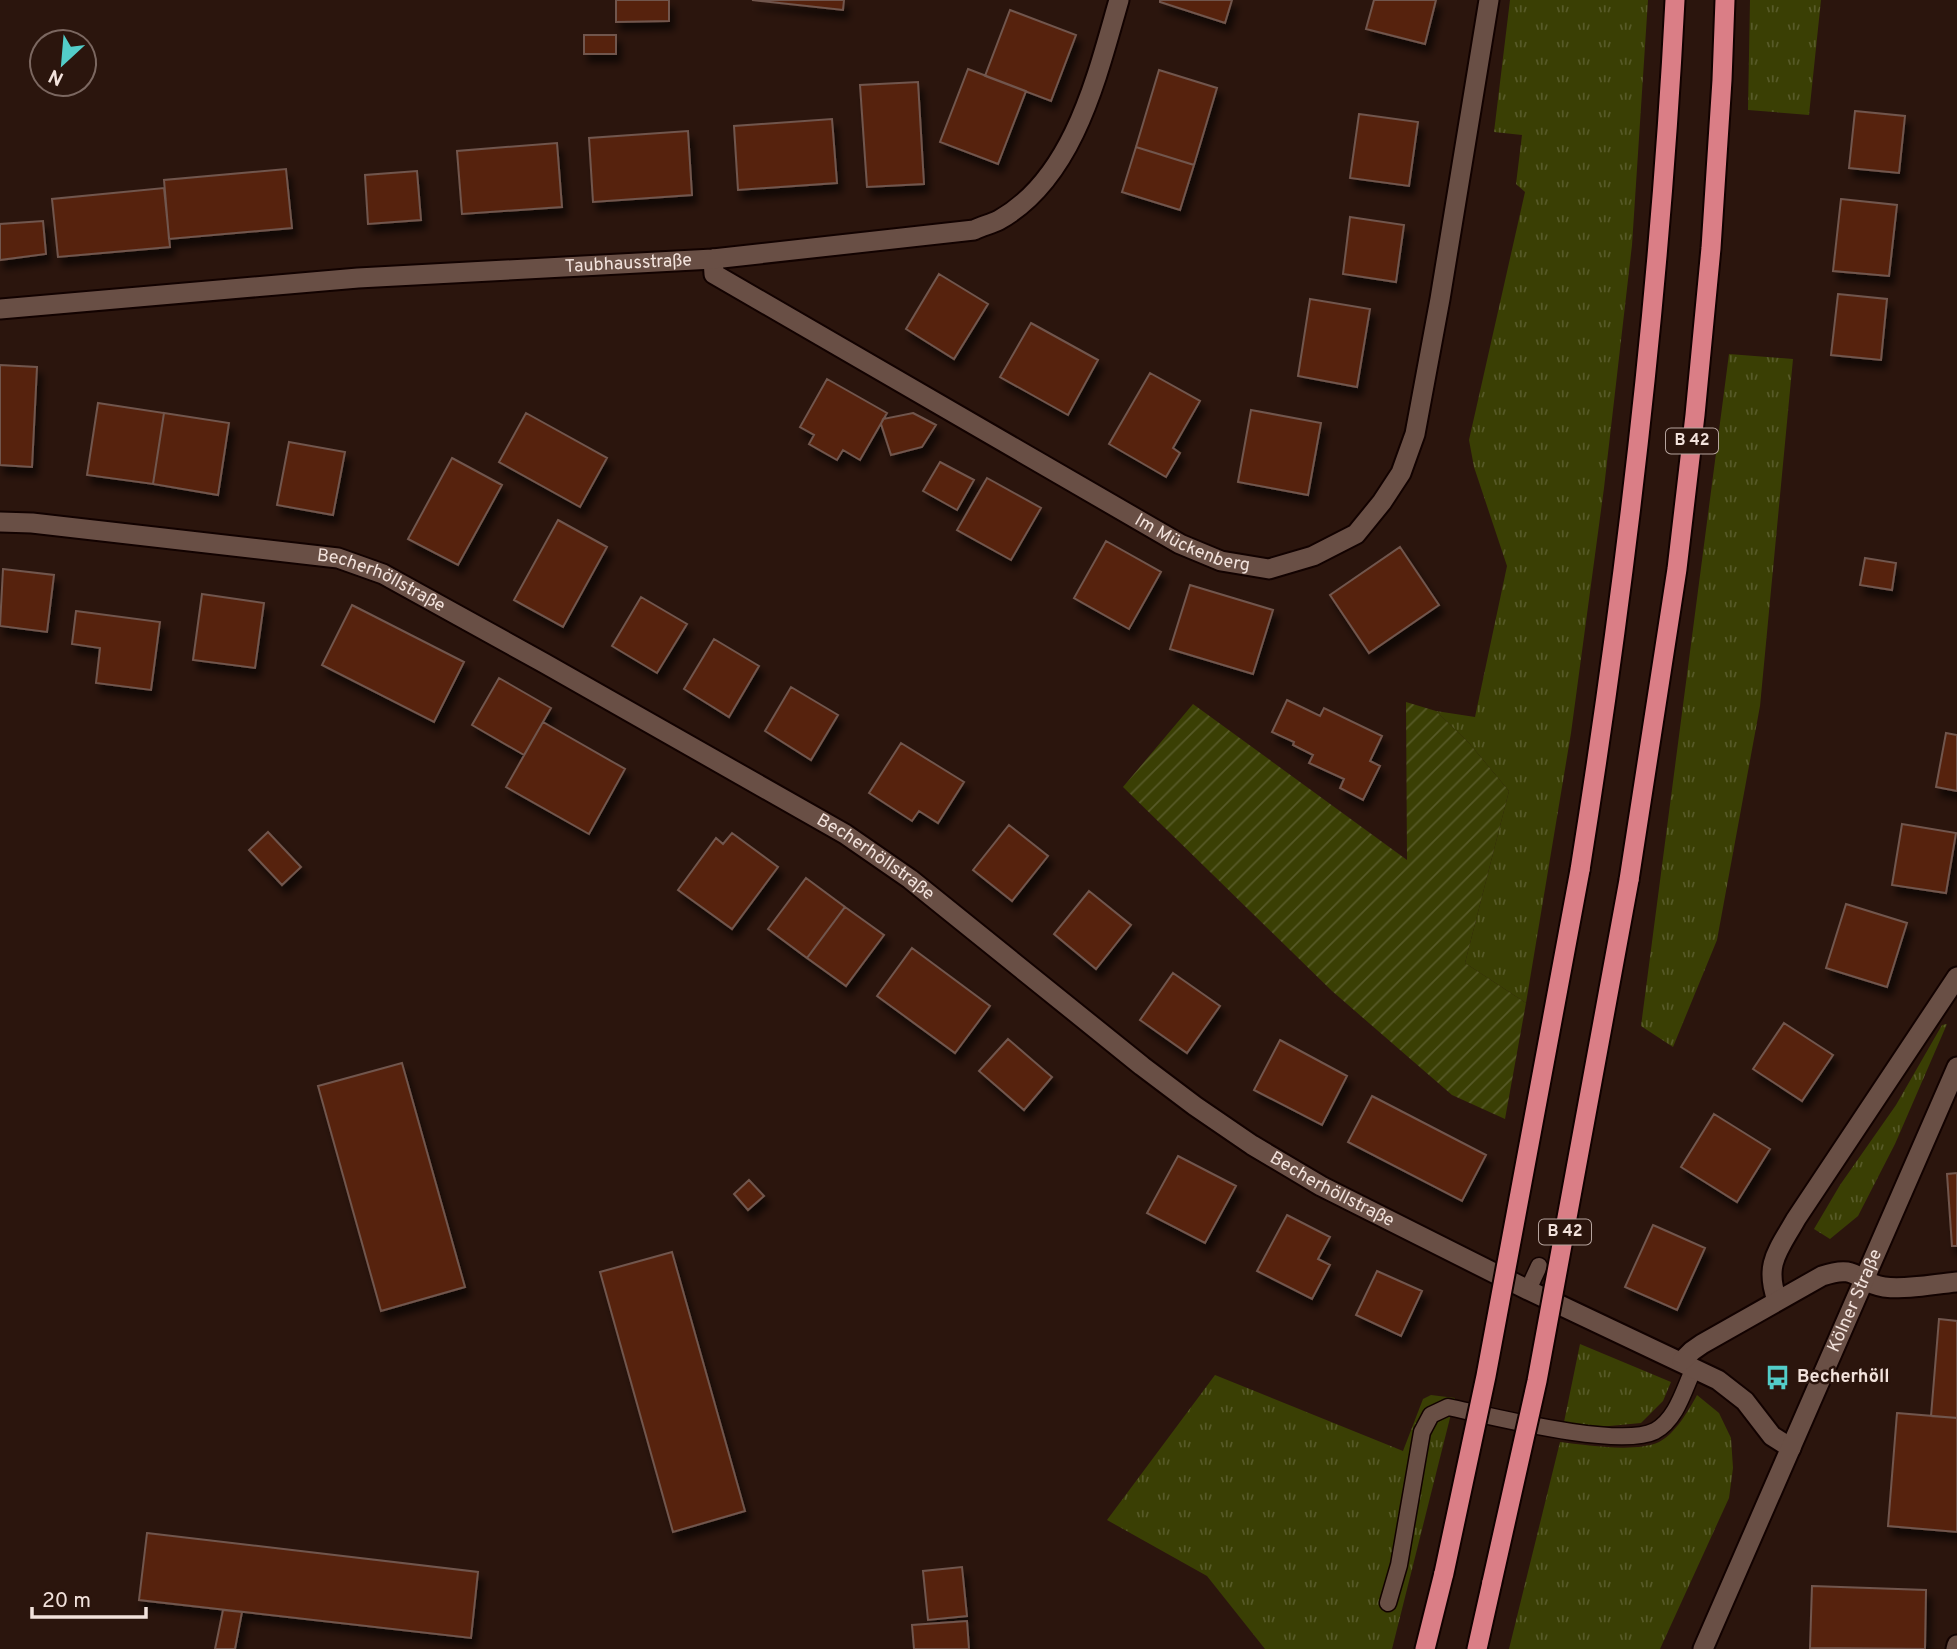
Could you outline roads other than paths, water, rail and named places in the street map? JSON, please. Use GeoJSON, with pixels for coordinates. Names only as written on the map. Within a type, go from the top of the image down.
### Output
{"type":"FeatureCollection","features":[{"type":"Feature","properties":{"kind":"highway","name":"B 42"},"geometry":{"type":"LineString","coordinates":[[1425,1649],[1486,1376],[1580,870],[1615,639],[1642,419],[1658,253],[1675,0]]}},
{"type":"Feature","properties":{"kind":"highway","name":"B 42"},"geometry":{"type":"LineString","coordinates":[[1477,1649],[1537,1381],[1629,880],[1677,569],[1711,248],[1725,0]]}},
{"type":"Feature","properties":{"kind":"street","name":"Taubhausstraße"},"geometry":{"type":"LineString","coordinates":[[0,309],[358,278],[713,258],[974,230],[998,220],[1037,188],[1073,136],[1091,97],[1119,0]]}},
{"type":"Feature","properties":{"kind":"street","name":"Im Mückenberg"},"geometry":{"type":"LineString","coordinates":[[713,258],[715,274],[1180,544],[1221,561],[1269,569],[1313,556],[1356,534],[1401,473],[1415,433],[1489,0]]}},
{"type":"Feature","properties":{"kind":"street","name":"Becherhöllstraße"},"geometry":{"type":"LineString","coordinates":[[0,522],[338,558],[383,574],[845,834],[910,879],[1142,1066],[1252,1145],[1321,1186],[1528,1290],[1688,1365],[1733,1390],[1772,1436],[1791,1448]]}},
{"type":"Feature","properties":{"kind":"street"},"geometry":{"type":"LineString","coordinates":[[1777,1300],[1770,1269],[1780,1247],[1957,977]]}},
{"type":"Feature","properties":{"kind":"street","name":"Kölner Straße"},"geometry":{"type":"LineString","coordinates":[[1703,1649],[1957,1067]]}},
{"type":"Feature","properties":{"kind":"street"},"geometry":{"type":"LineString","coordinates":[[1688,1365],[1692,1350],[1777,1300],[1834,1272],[1849,1271],[1881,1287],[1957,1282]]}},
{"type":"Feature","properties":{"kind":"lane"},"geometry":{"type":"LineString","coordinates":[[1528,1290],[1539,1266]]}},
{"type":"Feature","properties":{"kind":"lane"},"geometry":{"type":"LineString","coordinates":[[1388,1603],[1399,1565],[1422,1432],[1431,1415],[1448,1407],[1568,1432],[1641,1436],[1655,1431],[1675,1409],[1688,1365]]}},
{"type":"Feature","properties":{"kind":"place","name":"Becherhöll"},"geometry":{"type":"Point","coordinates":[1777,1377]}}]}
